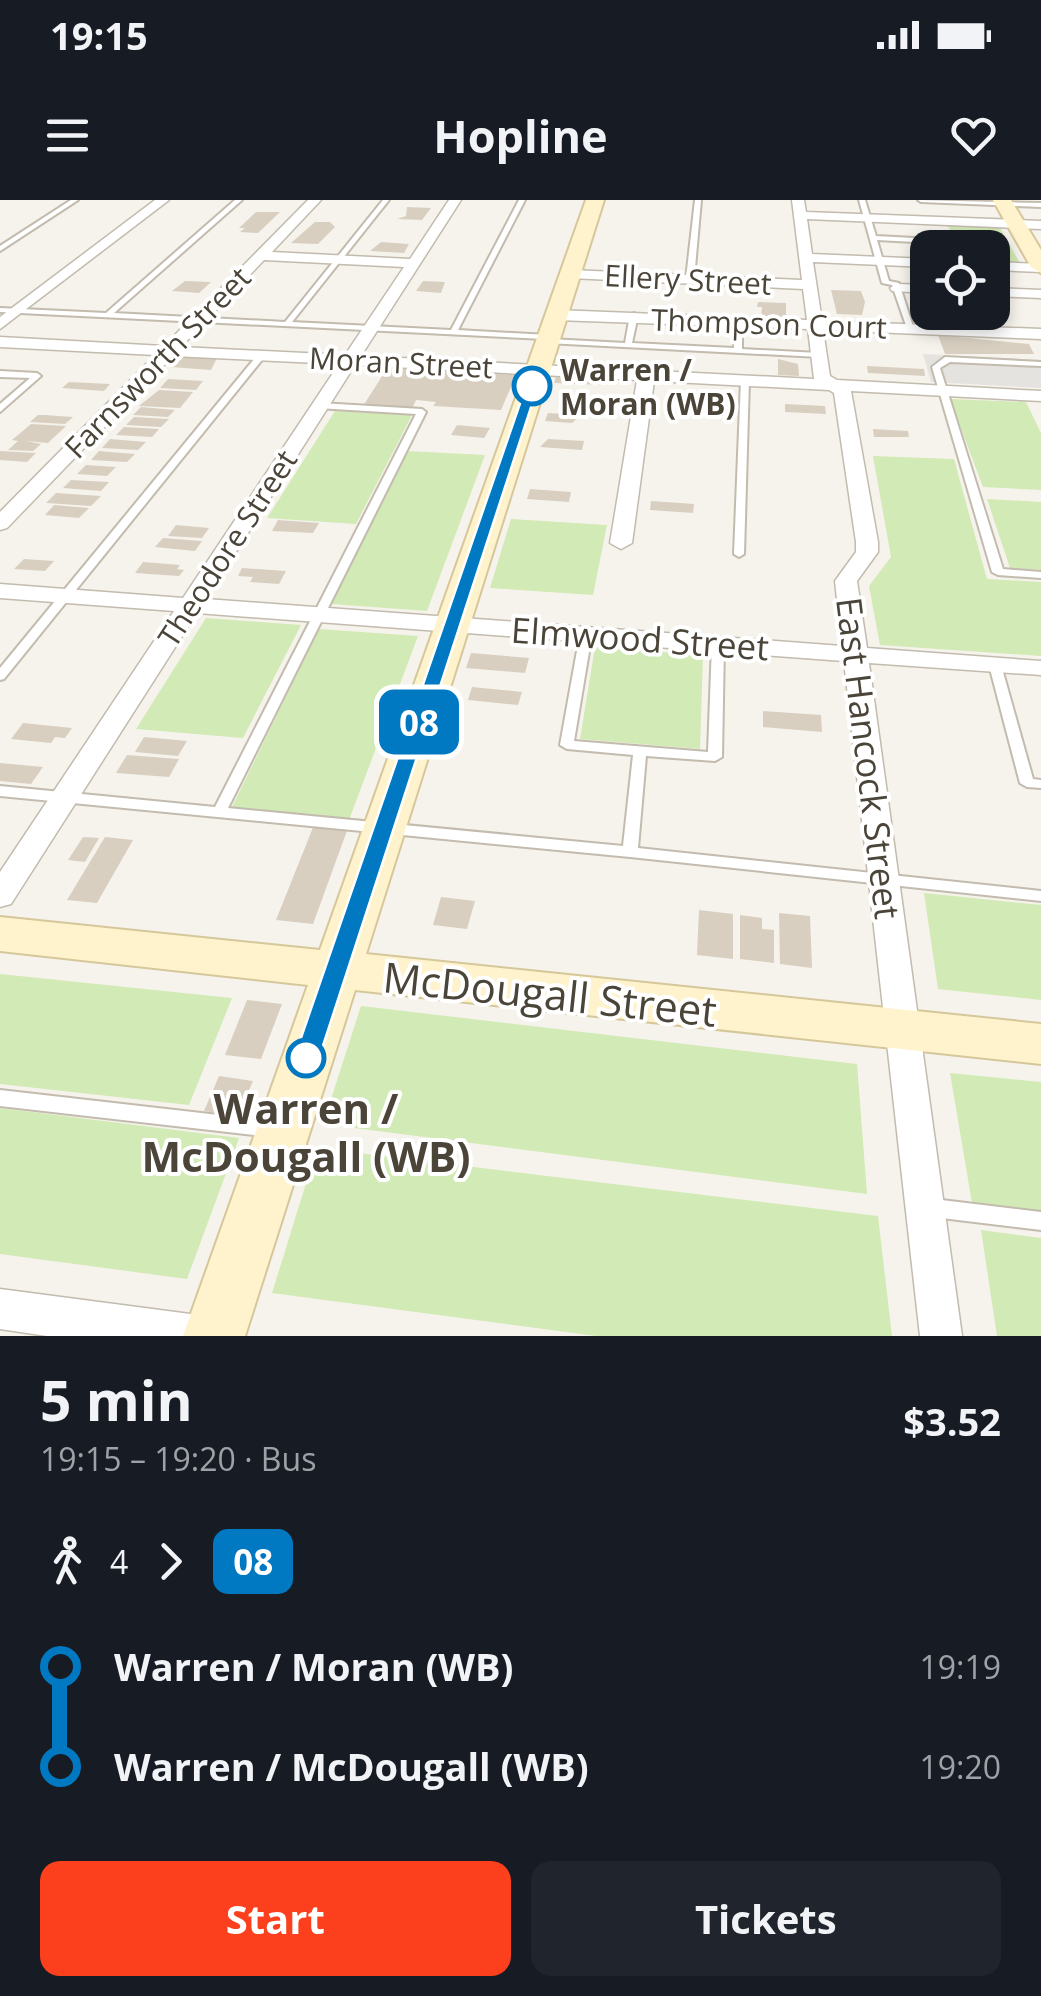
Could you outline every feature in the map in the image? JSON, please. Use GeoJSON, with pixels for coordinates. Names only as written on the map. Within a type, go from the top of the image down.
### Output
{"type":"FeatureCollection","features":[{"type":"Feature","properties":{"kind":"main road"},"geometry":{"type":"LineString","coordinates":[[214,1336],[595,200]]}},
{"type":"Feature","properties":{"kind":"main road"},"geometry":{"type":"LineString","coordinates":[[1003,202],[1041,268]]}},
{"type":"Feature","properties":{"kind":"main road","name":"McDougall Street"},"geometry":{"type":"LineString","coordinates":[[0,934],[1041,1044]]}},
{"type":"Feature","properties":{"kind":"street"},"geometry":{"type":"LineString","coordinates":[[0,324],[163,200]]}},
{"type":"Feature","properties":{"kind":"street","name":"Farnsworth Street"},"geometry":{"type":"LineString","coordinates":[[0,524],[315,200]]}},
{"type":"Feature","properties":{"kind":"street","name":"Theodore Street"},"geometry":{"type":"LineString","coordinates":[[0,896],[455,200]]}},
{"type":"Feature","properties":{"kind":"street"},"geometry":{"type":"LineString","coordinates":[[799,208],[867,218],[1041,225]]}},
{"type":"Feature","properties":{"kind":"street","name":"East Hancock Street"},"geometry":{"type":"LineString","coordinates":[[799,208],[822,378],[842,392],[866,542],[867,552],[846,581],[941,1336]]}},
{"type":"Feature","properties":{"kind":"street"},"geometry":{"type":"LineString","coordinates":[[261,256],[413,263]]}},
{"type":"Feature","properties":{"kind":"street"},"geometry":{"type":"LineString","coordinates":[[806,258],[910,262]]}},
{"type":"Feature","properties":{"kind":"street"},"geometry":{"type":"LineString","coordinates":[[1010,267],[1041,268]]}},
{"type":"Feature","properties":{"kind":"street","name":"Ellery Street"},"geometry":{"type":"LineString","coordinates":[[570,274],[807,284]]}},
{"type":"Feature","properties":{"kind":"street"},"geometry":{"type":"LineString","coordinates":[[897,288],[910,288]]}},
{"type":"Feature","properties":{"kind":"street"},"geometry":{"type":"LineString","coordinates":[[1010,293],[1041,294]]}},
{"type":"Feature","properties":{"kind":"street","name":"Thompson Court"},"geometry":{"type":"LineString","coordinates":[[548,340],[633,317],[910,329]]}},
{"type":"Feature","properties":{"kind":"street","name":"Thompson Court"},"geometry":{"type":"LineString","coordinates":[[938,330],[1041,334]]}},
{"type":"Feature","properties":{"kind":"street","name":"Moran Street"},"geometry":{"type":"LineString","coordinates":[[0,342],[350,359],[548,340],[646,376],[1041,396]]}},
{"type":"Feature","properties":{"kind":"street"},"geometry":{"type":"LineString","coordinates":[[622,543],[646,376]]}},
{"type":"Feature","properties":{"kind":"street","name":"Elmwood Street"},"geometry":{"type":"LineString","coordinates":[[0,591],[1041,668]]}},
{"type":"Feature","properties":{"kind":"street"},"geometry":{"type":"LineString","coordinates":[[0,1309],[198,1336]]}},
{"type":"Feature","properties":{"kind":"lane"},"geometry":{"type":"LineString","coordinates":[[0,249],[75,200]]}},
{"type":"Feature","properties":{"kind":"lane"},"geometry":{"type":"LineString","coordinates":[[106,316],[239,200]]}},
{"type":"Feature","properties":{"kind":"lane"},"geometry":{"type":"LineString","coordinates":[[286,325],[386,200]]}},
{"type":"Feature","properties":{"kind":"lane"},"geometry":{"type":"LineString","coordinates":[[453,333],[522,200]]}},
{"type":"Feature","properties":{"kind":"lane"},"geometry":{"type":"LineString","coordinates":[[690,279],[698,200]]}},
{"type":"Feature","properties":{"kind":"lane"},"geometry":{"type":"LineString","coordinates":[[862,200],[886,283],[895,283],[910,324]]}},
{"type":"Feature","properties":{"kind":"lane"},"geometry":{"type":"LineString","coordinates":[[921,200],[1041,204]]}},
{"type":"Feature","properties":{"kind":"lane"},"geometry":{"type":"LineString","coordinates":[[934,200],[947,230]]}},
{"type":"Feature","properties":{"kind":"lane"},"geometry":{"type":"LineString","coordinates":[[873,238],[910,241]]}},
{"type":"Feature","properties":{"kind":"lane"},"geometry":{"type":"LineString","coordinates":[[0,310],[819,355]]}},
{"type":"Feature","properties":{"kind":"lane"},"geometry":{"type":"LineString","coordinates":[[628,345],[633,317]]}},
{"type":"Feature","properties":{"kind":"lane"},"geometry":{"type":"LineString","coordinates":[[738,322],[738,350]]}},
{"type":"Feature","properties":{"kind":"lane"},"geometry":{"type":"LineString","coordinates":[[0,676],[262,354]]}},
{"type":"Feature","properties":{"kind":"lane"},"geometry":{"type":"LineString","coordinates":[[1041,364],[940,361],[936,367],[998,572],[1041,575]]}},
{"type":"Feature","properties":{"kind":"lane"},"geometry":{"type":"LineString","coordinates":[[0,374],[37,376],[0,408]]}},
{"type":"Feature","properties":{"kind":"lane"},"geometry":{"type":"LineString","coordinates":[[739,554],[745,380]]}},
{"type":"Feature","properties":{"kind":"lane"},"geometry":{"type":"LineString","coordinates":[[219,812],[422,412],[320,406]]}},
{"type":"Feature","properties":{"kind":"lane"},"geometry":{"type":"LineString","coordinates":[[586,634],[567,745],[715,757],[718,644]]}},
{"type":"Feature","properties":{"kind":"lane"},"geometry":{"type":"LineString","coordinates":[[996,665],[1027,782],[1041,784]]}},
{"type":"Feature","properties":{"kind":"lane"},"geometry":{"type":"LineString","coordinates":[[630,852],[640,751]]}},
{"type":"Feature","properties":{"kind":"lane"},"geometry":{"type":"LineString","coordinates":[[0,791],[1041,896]]}},
{"type":"Feature","properties":{"kind":"lane"},"geometry":{"type":"LineString","coordinates":[[0,1098],[282,1130]]}},
{"type":"Feature","properties":{"kind":"lane"},"geometry":{"type":"LineString","coordinates":[[925,1206],[1041,1221]]}},
{"type":"Feature","properties":{"kind":"green space"},"geometry":{"type":"Polygon","coordinates":[[[947,224],[999,226],[1001,230],[950,230],[947,224]]]}},
{"type":"Feature","properties":{"kind":"green space"},"geometry":{"type":"Polygon","coordinates":[[[1010,245],[1020,263],[1010,263],[1010,245]]]}},
{"type":"Feature","properties":{"kind":"green space"},"geometry":{"type":"Polygon","coordinates":[[[950,399],[1026,402],[1041,433],[1041,490],[983,487],[950,399]]]}},
{"type":"Feature","properties":{"kind":"green space"},"geometry":{"type":"Polygon","coordinates":[[[335,411],[412,415],[356,524],[267,518],[335,411]]]}},
{"type":"Feature","properties":{"kind":"green space"},"geometry":{"type":"Polygon","coordinates":[[[406,451],[485,455],[427,611],[331,604],[406,451]]]}},
{"type":"Feature","properties":{"kind":"green space"},"geometry":{"type":"Polygon","coordinates":[[[873,456],[954,459],[987,579],[1041,582],[1041,656],[880,645],[869,586],[891,557],[873,456]]]}},
{"type":"Feature","properties":{"kind":"green space"},"geometry":{"type":"Polygon","coordinates":[[[987,499],[1041,502],[1041,570],[1010,568],[987,499]]]}},
{"type":"Feature","properties":{"kind":"green space"},"geometry":{"type":"Polygon","coordinates":[[[511,519],[607,525],[593,595],[490,588],[511,519]]]}},
{"type":"Feature","properties":{"kind":"green space"},"geometry":{"type":"Polygon","coordinates":[[[206,618],[301,625],[243,738],[136,729],[206,618]]]}},
{"type":"Feature","properties":{"kind":"green space"},"geometry":{"type":"Polygon","coordinates":[[[319,629],[418,636],[349,820],[231,809],[319,629]]]}},
{"type":"Feature","properties":{"kind":"green space"},"geometry":{"type":"Polygon","coordinates":[[[595,647],[703,655],[700,749],[580,739],[595,647]]]}},
{"type":"Feature","properties":{"kind":"green space"},"geometry":{"type":"Polygon","coordinates":[[[924,893],[1041,905],[1041,1000],[938,989],[924,893]]]}},
{"type":"Feature","properties":{"kind":"green space"},"geometry":{"type":"Polygon","coordinates":[[[0,974],[232,998],[189,1105],[0,1084],[0,974]]]}},
{"type":"Feature","properties":{"kind":"green space"},"geometry":{"type":"Polygon","coordinates":[[[361,1006],[857,1064],[867,1194],[323,1124],[361,1006]]]}},
{"type":"Feature","properties":{"kind":"green space"},"geometry":{"type":"Polygon","coordinates":[[[950,1073],[1041,1082],[1041,1211],[972,1203],[950,1073]]]}},
{"type":"Feature","properties":{"kind":"green space"},"geometry":{"type":"Polygon","coordinates":[[[0,1108],[239,1138],[187,1279],[0,1254],[0,1108]]]}},
{"type":"Feature","properties":{"kind":"green space"},"geometry":{"type":"Polygon","coordinates":[[[317,1148],[878,1216],[892,1336],[596,1336],[272,1293],[317,1148]]]}},
{"type":"Feature","properties":{"kind":"green space"},"geometry":{"type":"Polygon","coordinates":[[[981,1230],[1041,1238],[1041,1336],[997,1336],[981,1230]]]}},
{"type":"Feature","properties":{"kind":"shaded area"},"geometry":{"type":"Polygon","coordinates":[[[923,354],[1041,360],[1041,388],[931,382],[923,354]]]}},
{"type":"Feature","properties":{"kind":"building"},"geometry":{"type":"Polygon","coordinates":[[[407,207],[431,208],[422,220],[397,219],[406,216],[407,207]]]}},
{"type":"Feature","properties":{"kind":"building"},"geometry":{"type":"Polygon","coordinates":[[[256,212],[280,212],[258,233],[240,232],[245,228],[239,228],[256,212]]]}},
{"type":"Feature","properties":{"kind":"building"},"geometry":{"type":"Polygon","coordinates":[[[315,222],[330,222],[335,227],[318,244],[291,243],[315,222]]]}},
{"type":"Feature","properties":{"kind":"building"},"geometry":{"type":"Polygon","coordinates":[[[381,242],[409,244],[404,253],[370,251],[381,242]]]}},
{"type":"Feature","properties":{"kind":"building"},"geometry":{"type":"Polygon","coordinates":[[[185,281],[211,282],[199,293],[172,291],[185,281]]]}},
{"type":"Feature","properties":{"kind":"building"},"geometry":{"type":"Polygon","coordinates":[[[423,281],[445,282],[441,293],[416,291],[423,281]]]}},
{"type":"Feature","properties":{"kind":"building"},"geometry":{"type":"Polygon","coordinates":[[[831,290],[861,291],[865,302],[862,315],[837,314],[831,290]]]}},
{"type":"Feature","properties":{"kind":"building"},"geometry":{"type":"Polygon","coordinates":[[[758,302],[786,303],[790,319],[761,319],[762,307],[757,307],[758,302]]]}},
{"type":"Feature","properties":{"kind":"building"},"geometry":{"type":"Polygon","coordinates":[[[938,335],[1029,344],[1034,354],[945,354],[938,335]]]}},
{"type":"Feature","properties":{"kind":"building"},"geometry":{"type":"Polygon","coordinates":[[[182,356],[217,358],[211,370],[171,367],[182,356]]]}},
{"type":"Feature","properties":{"kind":"building"},"geometry":{"type":"Polygon","coordinates":[[[778,359],[798,364],[799,376],[778,375],[778,359]]]}},
{"type":"Feature","properties":{"kind":"building"},"geometry":{"type":"Polygon","coordinates":[[[867,366],[924,369],[925,376],[868,373],[867,366]]]}},
{"type":"Feature","properties":{"kind":"building"},"geometry":{"type":"Polygon","coordinates":[[[388,367],[516,375],[501,410],[433,406],[436,402],[416,400],[412,409],[363,406],[388,367]]]}},
{"type":"Feature","properties":{"kind":"building"},"geometry":{"type":"Polygon","coordinates":[[[556,376],[608,379],[606,385],[554,383],[556,376]]]}},
{"type":"Feature","properties":{"kind":"building"},"geometry":{"type":"Polygon","coordinates":[[[168,379],[203,381],[196,390],[160,388],[168,379]]]}},
{"type":"Feature","properties":{"kind":"building"},"geometry":{"type":"Polygon","coordinates":[[[69,382],[110,384],[104,391],[62,388],[69,382]]]}},
{"type":"Feature","properties":{"kind":"building"},"geometry":{"type":"Polygon","coordinates":[[[159,390],[193,392],[180,408],[139,406],[159,390]]]}},
{"type":"Feature","properties":{"kind":"building"},"geometry":{"type":"Polygon","coordinates":[[[785,404],[825,406],[826,414],[785,412],[785,404]]]}},
{"type":"Feature","properties":{"kind":"building"},"geometry":{"type":"Polygon","coordinates":[[[141,407],[175,410],[168,417],[133,415],[141,407]]]}},
{"type":"Feature","properties":{"kind":"building"},"geometry":{"type":"Polygon","coordinates":[[[548,413],[581,415],[572,423],[545,421],[548,413]]]}},
{"type":"Feature","properties":{"kind":"building"},"geometry":{"type":"Polygon","coordinates":[[[38,415],[73,417],[65,424],[30,422],[38,415]]]}},
{"type":"Feature","properties":{"kind":"building"},"geometry":{"type":"Polygon","coordinates":[[[134,417],[169,419],[161,427],[126,425],[134,417]]]}},
{"type":"Feature","properties":{"kind":"building"},"geometry":{"type":"Polygon","coordinates":[[[31,424],[66,426],[48,443],[26,441],[41,444],[33,451],[8,450],[18,441],[12,440],[31,424]]]}},
{"type":"Feature","properties":{"kind":"building"},"geometry":{"type":"Polygon","coordinates":[[[457,425],[490,428],[484,438],[451,435],[457,425]]]}},
{"type":"Feature","properties":{"kind":"building"},"geometry":{"type":"Polygon","coordinates":[[[124,427],[159,429],[152,437],[116,435],[124,427]]]}},
{"type":"Feature","properties":{"kind":"building"},"geometry":{"type":"Polygon","coordinates":[[[873,429],[908,431],[909,437],[874,437],[873,429]]]}},
{"type":"Feature","properties":{"kind":"building"},"geometry":{"type":"Polygon","coordinates":[[[110,439],[146,442],[138,450],[102,448],[110,439]]]}},
{"type":"Feature","properties":{"kind":"building"},"geometry":{"type":"Polygon","coordinates":[[[548,439],[584,441],[582,450],[540,447],[548,439]]]}},
{"type":"Feature","properties":{"kind":"building"},"geometry":{"type":"Polygon","coordinates":[[[0,451],[36,453],[27,462],[0,460],[0,451]]]}},
{"type":"Feature","properties":{"kind":"building"},"geometry":{"type":"Polygon","coordinates":[[[99,451],[135,454],[127,462],[91,460],[99,451]]]}},
{"type":"Feature","properties":{"kind":"building"},"geometry":{"type":"Polygon","coordinates":[[[86,465],[116,467],[107,476],[77,474],[86,465]]]}},
{"type":"Feature","properties":{"kind":"building"},"geometry":{"type":"Polygon","coordinates":[[[71,480],[109,482],[101,491],[63,488],[71,480]]]}},
{"type":"Feature","properties":{"kind":"building"},"geometry":{"type":"Polygon","coordinates":[[[530,489],[571,492],[569,502],[527,499],[530,489]]]}},
{"type":"Feature","properties":{"kind":"building"},"geometry":{"type":"Polygon","coordinates":[[[56,493],[101,496],[91,506],[46,503],[56,493]]]}},
{"type":"Feature","properties":{"kind":"building"},"geometry":{"type":"Polygon","coordinates":[[[651,501],[694,504],[693,513],[650,510],[651,501]]]}},
{"type":"Feature","properties":{"kind":"building"},"geometry":{"type":"Polygon","coordinates":[[[54,505],[89,508],[79,518],[45,515],[54,505]]]}},
{"type":"Feature","properties":{"kind":"building"},"geometry":{"type":"Polygon","coordinates":[[[278,520],[319,523],[313,533],[272,531],[278,520]]]}},
{"type":"Feature","properties":{"kind":"building"},"geometry":{"type":"Polygon","coordinates":[[[176,525],[209,528],[202,538],[168,536],[176,525]]]}},
{"type":"Feature","properties":{"kind":"building"},"geometry":{"type":"Polygon","coordinates":[[[163,538],[202,541],[195,551],[155,547],[163,538]]]}},
{"type":"Feature","properties":{"kind":"building"},"geometry":{"type":"Polygon","coordinates":[[[24,559],[54,561],[45,571],[14,569],[24,559]]]}},
{"type":"Feature","properties":{"kind":"building"},"geometry":{"type":"Polygon","coordinates":[[[143,562],[180,565],[177,569],[184,570],[179,576],[135,573],[143,562]]]}},
{"type":"Feature","properties":{"kind":"building"},"geometry":{"type":"Polygon","coordinates":[[[242,568],[286,571],[279,584],[250,582],[253,577],[238,576],[242,568]]]}},
{"type":"Feature","properties":{"kind":"building"},"geometry":{"type":"Polygon","coordinates":[[[471,653],[529,658],[525,673],[466,668],[471,653]]]}},
{"type":"Feature","properties":{"kind":"building"},"geometry":{"type":"Polygon","coordinates":[[[472,687],[522,692],[518,705],[468,700],[472,687]]]}},
{"type":"Feature","properties":{"kind":"building"},"geometry":{"type":"Polygon","coordinates":[[[763,711],[821,715],[822,732],[763,727],[763,711]]]}},
{"type":"Feature","properties":{"kind":"building"},"geometry":{"type":"Polygon","coordinates":[[[23,723],[72,728],[65,738],[55,737],[51,743],[11,739],[23,723]]]}},
{"type":"Feature","properties":{"kind":"building"},"geometry":{"type":"Polygon","coordinates":[[[144,737],[187,741],[178,756],[135,752],[144,737]]]}},
{"type":"Feature","properties":{"kind":"building"},"geometry":{"type":"Polygon","coordinates":[[[127,755],[179,759],[169,777],[116,773],[127,755]]]}},
{"type":"Feature","properties":{"kind":"building"},"geometry":{"type":"Polygon","coordinates":[[[0,763],[43,767],[31,784],[0,781],[0,763]]]}},
{"type":"Feature","properties":{"kind":"building"},"geometry":{"type":"Polygon","coordinates":[[[314,825],[348,828],[313,924],[276,920],[314,825]]]}},
{"type":"Feature","properties":{"kind":"building"},"geometry":{"type":"Polygon","coordinates":[[[83,837],[99,838],[85,862],[68,860],[83,837]]]}},
{"type":"Feature","properties":{"kind":"building"},"geometry":{"type":"Polygon","coordinates":[[[105,837],[133,840],[97,903],[67,900],[105,837]]]}},
{"type":"Feature","properties":{"kind":"building"},"geometry":{"type":"Polygon","coordinates":[[[441,897],[475,901],[467,929],[433,925],[441,897]]]}},
{"type":"Feature","properties":{"kind":"building"},"geometry":{"type":"Polygon","coordinates":[[[699,910],[733,914],[733,959],[697,955],[699,910]]]}},
{"type":"Feature","properties":{"kind":"building"},"geometry":{"type":"Polygon","coordinates":[[[779,913],[810,916],[812,968],[780,964],[779,913]]]}},
{"type":"Feature","properties":{"kind":"building"},"geometry":{"type":"Polygon","coordinates":[[[740,915],[762,918],[762,929],[774,930],[774,963],[740,959],[740,915]]]}},
{"type":"Feature","properties":{"kind":"building"},"geometry":{"type":"Polygon","coordinates":[[[247,1000],[282,1004],[261,1059],[225,1055],[247,1000]]]}},
{"type":"Feature","properties":{"kind":"building"},"geometry":{"type":"Polygon","coordinates":[[[219,1076],[253,1081],[238,1116],[204,1111],[219,1076]]]}},
{"type":"Feature","properties":{"kind":"bus line","name":"08"},"geometry":{"type":"LineString","coordinates":[[306,1058],[532,386]]}},
{"type":"Feature","properties":{"kind":"place","name":"Warren / Moran (WB)"},"geometry":{"type":"Point","coordinates":[532,386]}},
{"type":"Feature","properties":{"kind":"place","name":"Warren / McDougall (WB)"},"geometry":{"type":"Point","coordinates":[306,1058]}}]}
